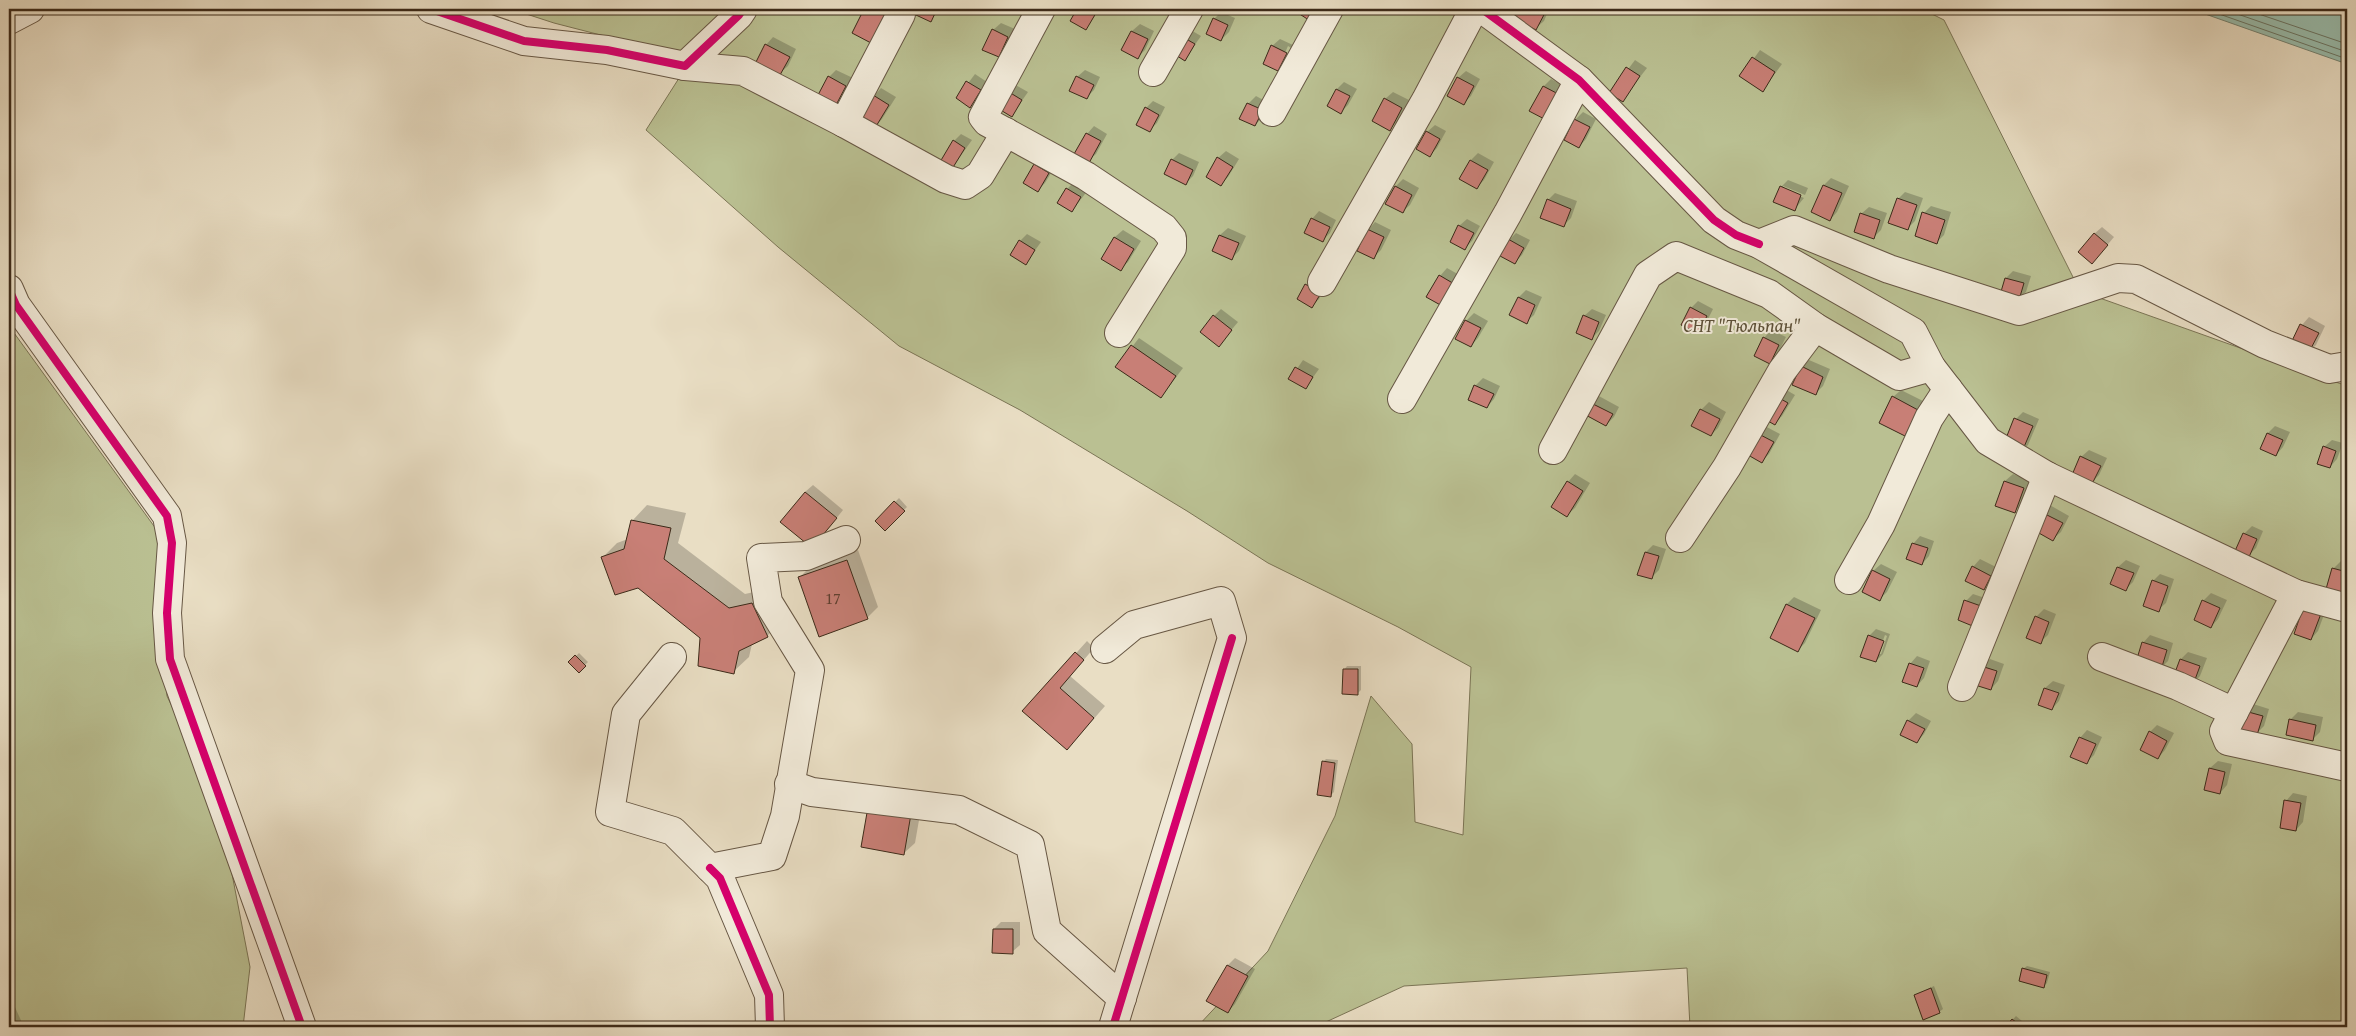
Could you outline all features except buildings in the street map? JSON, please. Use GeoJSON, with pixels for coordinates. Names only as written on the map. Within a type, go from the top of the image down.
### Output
{"type":"FeatureCollection","features":[{"type":"Feature","properties":{"kind":"street"},"geometry":{"type":"LineString","coordinates":[[9,20],[30,9]]}},
{"type":"Feature","properties":{"kind":"street"},"geometry":{"type":"LineString","coordinates":[[432,9],[524,41],[607,50],[685,66],[743,71],[844,123],[946,179],[965,185],[980,175],[1006,132]]}},
{"type":"Feature","properties":{"kind":"street"},"geometry":{"type":"LineString","coordinates":[[685,66],[739,15],[742,9]]}},
{"type":"Feature","properties":{"kind":"street"},"geometry":{"type":"LineString","coordinates":[[1041,9],[983,117],[987,122],[1086,176],[1164,228],[1172,238],[1172,248],[1119,333]]}},
{"type":"Feature","properties":{"kind":"street"},"geometry":{"type":"LineString","coordinates":[[1153,72],[1189,9]]}},
{"type":"Feature","properties":{"kind":"street"},"geometry":{"type":"LineString","coordinates":[[1272,112],[1329,9]]}},
{"type":"Feature","properties":{"kind":"street"},"geometry":{"type":"LineString","coordinates":[[1322,282],[1426,100],[1474,9]]}},
{"type":"Feature","properties":{"kind":"street"},"geometry":{"type":"LineString","coordinates":[[1482,9],[1579,80],[1714,220],[1736,235],[1759,244],[1913,332],[1931,367],[1988,441],[2047,476],[2296,594],[2347,608]]}},
{"type":"Feature","properties":{"kind":"street"},"geometry":{"type":"LineString","coordinates":[[844,123],[901,14]]}},
{"type":"Feature","properties":{"kind":"street"},"geometry":{"type":"LineString","coordinates":[[1402,399],[1508,213],[1579,80]]}},
{"type":"Feature","properties":{"kind":"street"},"geometry":{"type":"LineString","coordinates":[[1759,244],[1794,230],[1889,269],[2019,311],[2118,278],[2136,279],[2266,344],[2329,369],[2347,366]]}},
{"type":"Feature","properties":{"kind":"street"},"geometry":{"type":"LineString","coordinates":[[1552,450],[1648,275],[1676,256],[1769,294],[1815,327],[1899,376],[1931,367]]}},
{"type":"Feature","properties":{"kind":"street"},"geometry":{"type":"LineString","coordinates":[[9,289],[16,305],[167,516],[172,543],[167,613],[170,659],[302,1027]]}},
{"type":"Feature","properties":{"kind":"street"},"geometry":{"type":"LineString","coordinates":[[1680,538],[1727,466],[1782,371],[1815,327]]}},
{"type":"Feature","properties":{"kind":"street"},"geometry":{"type":"LineString","coordinates":[[1849,580],[1880,524],[1929,418],[1948,389]]}},
{"type":"Feature","properties":{"kind":"street"},"geometry":{"type":"LineString","coordinates":[[1962,687],[2047,476]]}},
{"type":"Feature","properties":{"kind":"street"},"geometry":{"type":"LineString","coordinates":[[710,868],[772,856],[785,816],[810,670],[768,602],[761,558],[806,556],[846,540]]}},
{"type":"Feature","properties":{"kind":"street"},"geometry":{"type":"LineString","coordinates":[[2296,594],[2224,730],[2228,741],[2347,767]]}},
{"type":"Feature","properties":{"kind":"street"},"geometry":{"type":"LineString","coordinates":[[1105,649],[1134,625],[1221,601],[1232,638],[1113,1027]]}},
{"type":"Feature","properties":{"kind":"street"},"geometry":{"type":"LineString","coordinates":[[672,657],[626,714],[610,812],[673,832],[720,878],[768,995],[770,1027]]}},
{"type":"Feature","properties":{"kind":"street"},"geometry":{"type":"LineString","coordinates":[[2102,657],[2178,686],[2234,712]]}},
{"type":"Feature","properties":{"kind":"street"},"geometry":{"type":"LineString","coordinates":[[789,784],[812,792],[959,810],[1030,845],[1047,931],[1122,998]]}},
{"type":"Feature","properties":{"kind":"green space","name":"СНТ \"Тюльпан\""},"geometry":{"type":"Polygon","coordinates":[[[511,9],[1922,9],[1944,20],[2080,291],[2347,386],[2347,1027],[1690,1027],[1687,968],[1404,986],[1315,1027],[1197,1027],[1268,951],[1335,816],[1371,696],[1412,744],[1415,822],[1463,835],[1471,667],[1398,627],[1268,563],[1187,511],[1020,410],[899,346],[778,247],[646,130],[681,75],[655,49],[554,23],[511,9]]]}},
{"type":"Feature","properties":{"kind":"green space"},"geometry":{"type":"Polygon","coordinates":[[[2344,174],[2347,174],[2347,273],[2344,174]]]}},
{"type":"Feature","properties":{"kind":"green space"},"geometry":{"type":"Polygon","coordinates":[[[9,326],[159,533],[157,593],[167,696],[200,766],[232,874],[250,967],[243,1027],[9,1027],[9,326]]]}},
{"type":"Feature","properties":{"kind":"water"},"geometry":{"type":"Polygon","coordinates":[[[2191,9],[2347,9],[2347,64],[2191,9]]]}},
{"type":"Feature","properties":{"kind":"cycle path"},"geometry":{"type":"LineString","coordinates":[[431,9],[524,41],[607,50],[685,66],[743,9]]}},
{"type":"Feature","properties":{"kind":"cycle path"},"geometry":{"type":"LineString","coordinates":[[1482,9],[1579,80],[1714,220],[1736,235],[1759,244]]}},
{"type":"Feature","properties":{"kind":"cycle path"},"geometry":{"type":"LineString","coordinates":[[9,289],[16,305],[167,516],[172,543],[167,613],[170,659],[302,1027]]}},
{"type":"Feature","properties":{"kind":"cycle path"},"geometry":{"type":"LineString","coordinates":[[1113,1027],[1232,638]]}},
{"type":"Feature","properties":{"kind":"cycle path"},"geometry":{"type":"LineString","coordinates":[[710,868],[720,878],[769,995],[770,1027]]}}]}
